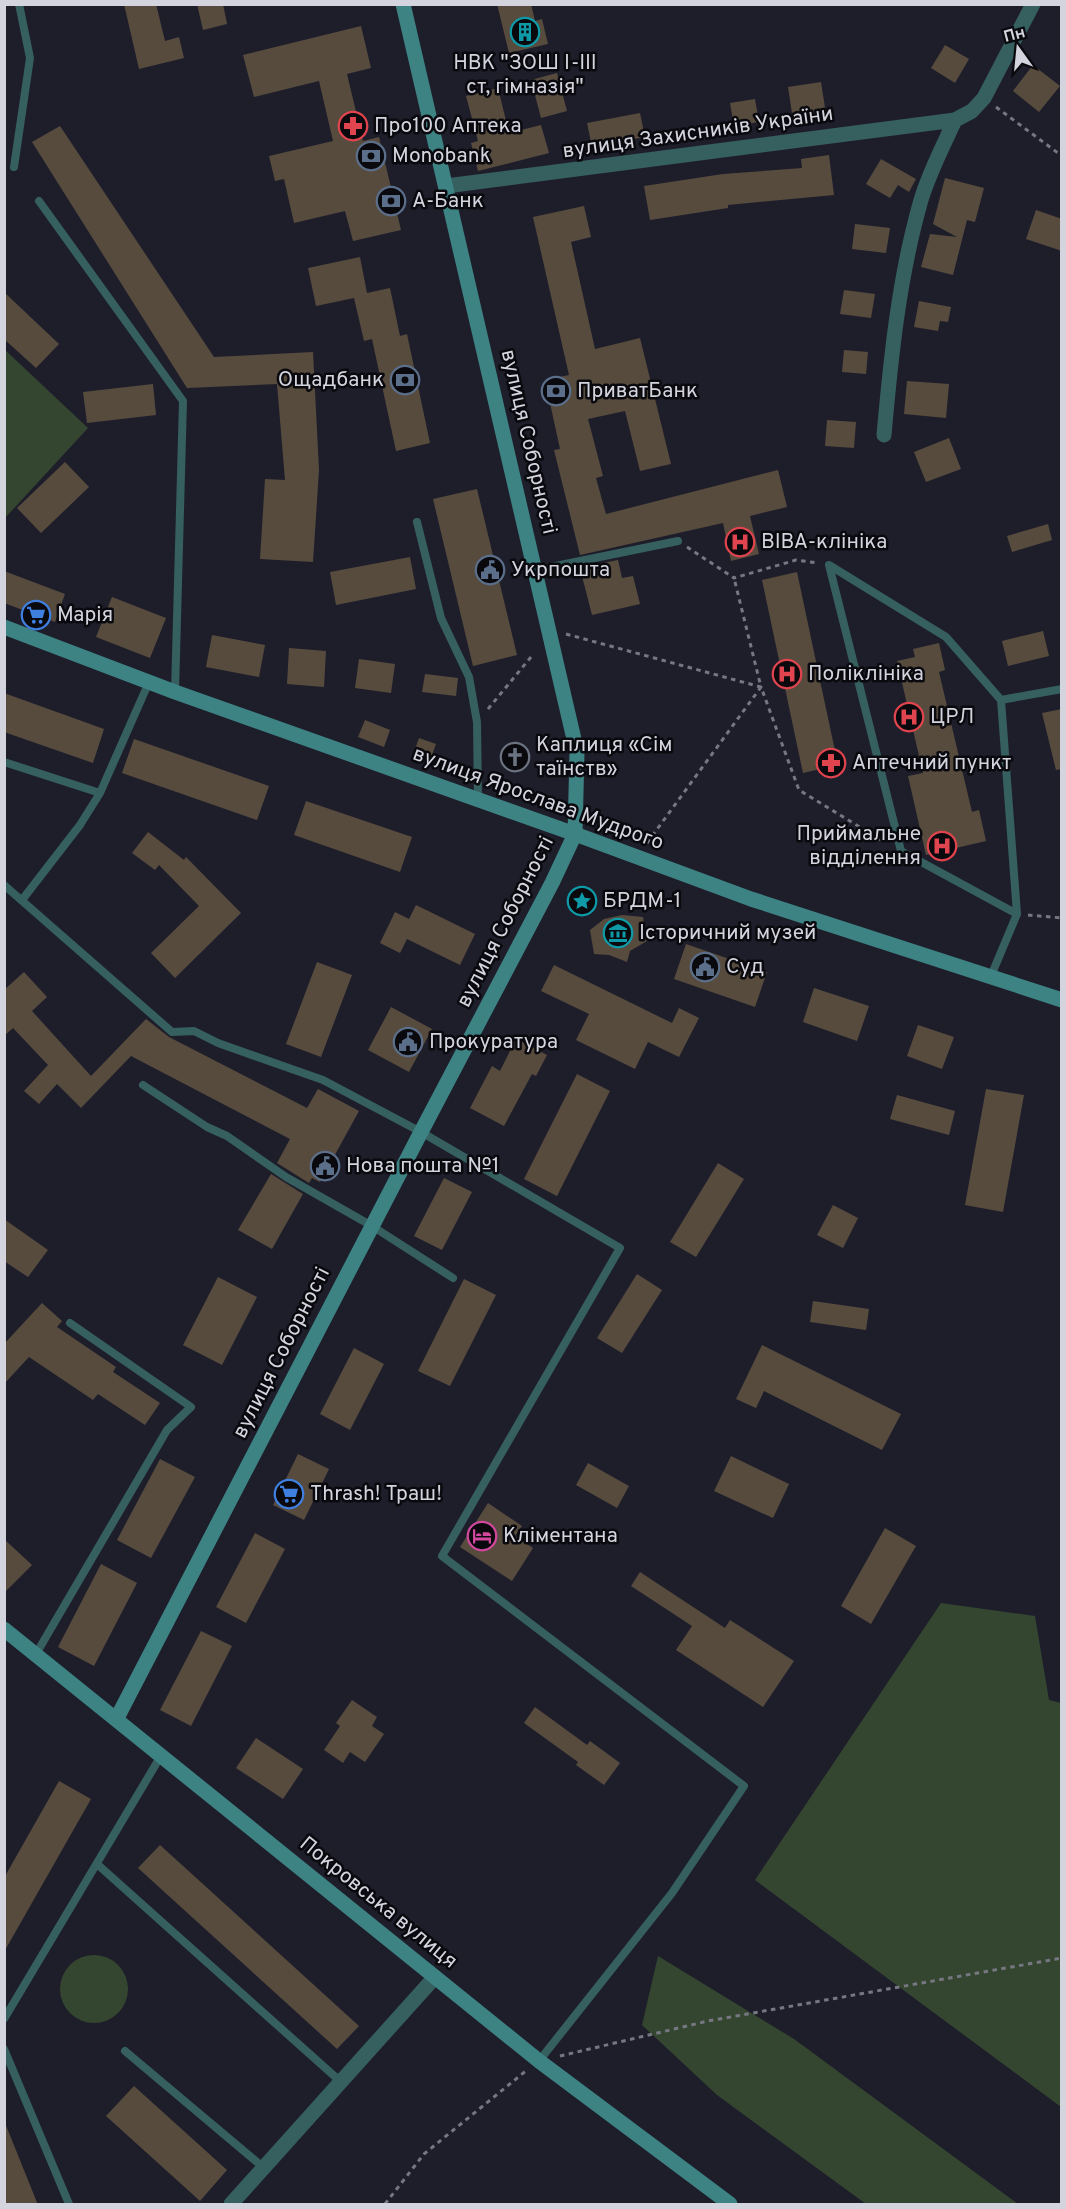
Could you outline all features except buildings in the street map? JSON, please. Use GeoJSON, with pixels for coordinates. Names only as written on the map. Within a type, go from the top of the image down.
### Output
{"type":"FeatureCollection","features":[{"type":"Feature","properties":{"kind":"main road","name":"вулиця Соборності"},"geometry":{"type":"LineString","coordinates":[[117,1718],[552,883],[575,834],[577,752],[403,4]]}},
{"type":"Feature","properties":{"kind":"main road","name":"вулиця Ярослава Мудрого"},"geometry":{"type":"LineString","coordinates":[[4,627],[176,692],[637,856],[751,899],[1062,1000]]}},
{"type":"Feature","properties":{"kind":"main road","name":"Покровська вулиця"},"geometry":{"type":"LineString","coordinates":[[4,1629],[162,1754],[538,2061],[730,2205]]}},
{"type":"Feature","properties":{"kind":"street","name":"вулиця Захисників України"},"geometry":{"type":"LineString","coordinates":[[446,186],[955,120],[972,111],[984,98],[1033,4]]}},
{"type":"Feature","properties":{"kind":"street"},"geometry":{"type":"LineString","coordinates":[[884,435],[892,343],[912,237],[921,198],[955,120]]}},
{"type":"Feature","properties":{"kind":"street"},"geometry":{"type":"LineString","coordinates":[[231,2205],[435,1977]]}},
{"type":"Feature","properties":{"kind":"lane"},"geometry":{"type":"LineString","coordinates":[[14,167],[30,58],[19,4]]}},
{"type":"Feature","properties":{"kind":"lane"},"geometry":{"type":"LineString","coordinates":[[39,201],[183,401],[176,692]]}},
{"type":"Feature","properties":{"kind":"lane"},"geometry":{"type":"LineString","coordinates":[[417,522],[441,618],[468,677],[477,722],[478,800]]}},
{"type":"Feature","properties":{"kind":"lane"},"geometry":{"type":"LineString","coordinates":[[536,570],[678,541]]}},
{"type":"Feature","properties":{"kind":"lane"},"geometry":{"type":"LineString","coordinates":[[829,565],[946,637],[1001,700],[1017,914],[991,976]]}},
{"type":"Feature","properties":{"kind":"lane"},"geometry":{"type":"LineString","coordinates":[[829,565],[901,851],[1017,914]]}},
{"type":"Feature","properties":{"kind":"lane"},"geometry":{"type":"LineString","coordinates":[[22,900],[80,825],[100,793],[149,682]]}},
{"type":"Feature","properties":{"kind":"lane"},"geometry":{"type":"LineString","coordinates":[[1001,700],[1062,689]]}},
{"type":"Feature","properties":{"kind":"lane"},"geometry":{"type":"LineString","coordinates":[[4,762],[100,793]]}},
{"type":"Feature","properties":{"kind":"lane"},"geometry":{"type":"LineString","coordinates":[[4,885],[172,1032],[194,1031],[218,1043],[323,1080],[421,1132],[620,1248],[442,1556],[744,1786],[672,1893],[538,2061]]}},
{"type":"Feature","properties":{"kind":"lane"},"geometry":{"type":"LineString","coordinates":[[143,1085],[207,1127],[227,1136],[286,1177],[372,1226],[453,1278]]}},
{"type":"Feature","properties":{"kind":"lane"},"geometry":{"type":"LineString","coordinates":[[36,1654],[167,1430],[191,1407],[70,1323]]}},
{"type":"Feature","properties":{"kind":"lane"},"geometry":{"type":"LineString","coordinates":[[4,2019],[162,1754]]}},
{"type":"Feature","properties":{"kind":"lane"},"geometry":{"type":"LineString","coordinates":[[97,1864],[341,2082]]}},
{"type":"Feature","properties":{"kind":"lane"},"geometry":{"type":"LineString","coordinates":[[4,2049],[69,2205]]}},
{"type":"Feature","properties":{"kind":"lane"},"geometry":{"type":"LineString","coordinates":[[125,2051],[264,2168]]}},
{"type":"Feature","properties":{"kind":"path"},"geometry":{"type":"LineString","coordinates":[[984,98],[1062,156]]}},
{"type":"Feature","properties":{"kind":"path"},"geometry":{"type":"LineString","coordinates":[[678,541],[734,578],[761,687],[799,790],[901,851]]}},
{"type":"Feature","properties":{"kind":"path"},"geometry":{"type":"LineString","coordinates":[[734,578],[796,560],[829,565]]}},
{"type":"Feature","properties":{"kind":"path"},"geometry":{"type":"LineString","coordinates":[[550,630],[761,687]]}},
{"type":"Feature","properties":{"kind":"path"},"geometry":{"type":"LineString","coordinates":[[477,722],[531,657]]}},
{"type":"Feature","properties":{"kind":"path"},"geometry":{"type":"LineString","coordinates":[[637,856],[761,687]]}},
{"type":"Feature","properties":{"kind":"path"},"geometry":{"type":"LineString","coordinates":[[1017,914],[1062,918]]}},
{"type":"Feature","properties":{"kind":"path"},"geometry":{"type":"LineString","coordinates":[[385,2205],[424,2154],[538,2061],[708,2021],[1062,1958]]}},
{"type":"Feature","properties":{"kind":"green space"},"geometry":{"type":"Polygon","coordinates":[[[4,349],[88,428],[5,518],[4,518],[4,349]]]}},
{"type":"Feature","properties":{"kind":"green space"},"geometry":{"type":"Polygon","coordinates":[[[941,1603],[1035,1616],[1049,1700],[1061,1703],[1061,2107],[755,1880],[941,1603]]]}},
{"type":"Feature","properties":{"kind":"green space"},"geometry":{"type":"Polygon","coordinates":[[[94,1955],[107,1958],[118,1965],[125,1976],[128,1989],[125,2002],[118,2013],[107,2020],[94,2023],[81,2020],[70,2013],[63,2002],[60,1989],[63,1976],[70,1965],[81,1958],[94,1955]]]}},
{"type":"Feature","properties":{"kind":"green space"},"geometry":{"type":"Polygon","coordinates":[[[658,1956],[794,2039],[1018,2204],[866,2204],[717,2095],[642,2025],[658,1956]]]}},
{"type":"Feature","properties":{"kind":"place","name":"НВК \"ЗОШ І-ІІІ ст, гімназія\""},"geometry":{"type":"Point","coordinates":[525,32]}},
{"type":"Feature","properties":{"kind":"place","name":"Про100 Аптека"},"geometry":{"type":"Point","coordinates":[353,126]}},
{"type":"Feature","properties":{"kind":"place","name":"Monobank"},"geometry":{"type":"Point","coordinates":[371,156]}},
{"type":"Feature","properties":{"kind":"place","name":"А-Банк"},"geometry":{"type":"Point","coordinates":[391,201]}},
{"type":"Feature","properties":{"kind":"place","name":"Ощадбанк"},"geometry":{"type":"Point","coordinates":[405,380]}},
{"type":"Feature","properties":{"kind":"place","name":"ПриватБанк"},"geometry":{"type":"Point","coordinates":[556,391]}},
{"type":"Feature","properties":{"kind":"place","name":"ВІВА-клініка"},"geometry":{"type":"Point","coordinates":[740,542]}},
{"type":"Feature","properties":{"kind":"place","name":"Укрпошта"},"geometry":{"type":"Point","coordinates":[490,570]}},
{"type":"Feature","properties":{"kind":"place","name":"Марія"},"geometry":{"type":"Point","coordinates":[36,615]}},
{"type":"Feature","properties":{"kind":"place","name":"Поліклініка"},"geometry":{"type":"Point","coordinates":[787,674]}},
{"type":"Feature","properties":{"kind":"place","name":"ЦРЛ"},"geometry":{"type":"Point","coordinates":[909,717]}},
{"type":"Feature","properties":{"kind":"place","name":"Каплиця «Сім таїнств»"},"geometry":{"type":"Point","coordinates":[515,757]}},
{"type":"Feature","properties":{"kind":"place","name":"Аптечний пункт"},"geometry":{"type":"Point","coordinates":[831,763]}},
{"type":"Feature","properties":{"kind":"place","name":"Приймальне відділення"},"geometry":{"type":"Point","coordinates":[942,846]}},
{"type":"Feature","properties":{"kind":"place","name":"БРДМ-1"},"geometry":{"type":"Point","coordinates":[582,901]}},
{"type":"Feature","properties":{"kind":"place","name":"Історичний музей"},"geometry":{"type":"Point","coordinates":[618,933]}},
{"type":"Feature","properties":{"kind":"place","name":"Суд"},"geometry":{"type":"Point","coordinates":[705,967]}},
{"type":"Feature","properties":{"kind":"place","name":"Прокуратура"},"geometry":{"type":"Point","coordinates":[408,1042]}},
{"type":"Feature","properties":{"kind":"place","name":"Нова пошта №1"},"geometry":{"type":"Point","coordinates":[325,1166]}},
{"type":"Feature","properties":{"kind":"place","name":"Thrash! Траш!"},"geometry":{"type":"Point","coordinates":[289,1494]}},
{"type":"Feature","properties":{"kind":"place","name":"Кліментана"},"geometry":{"type":"Point","coordinates":[482,1536]}}]}
